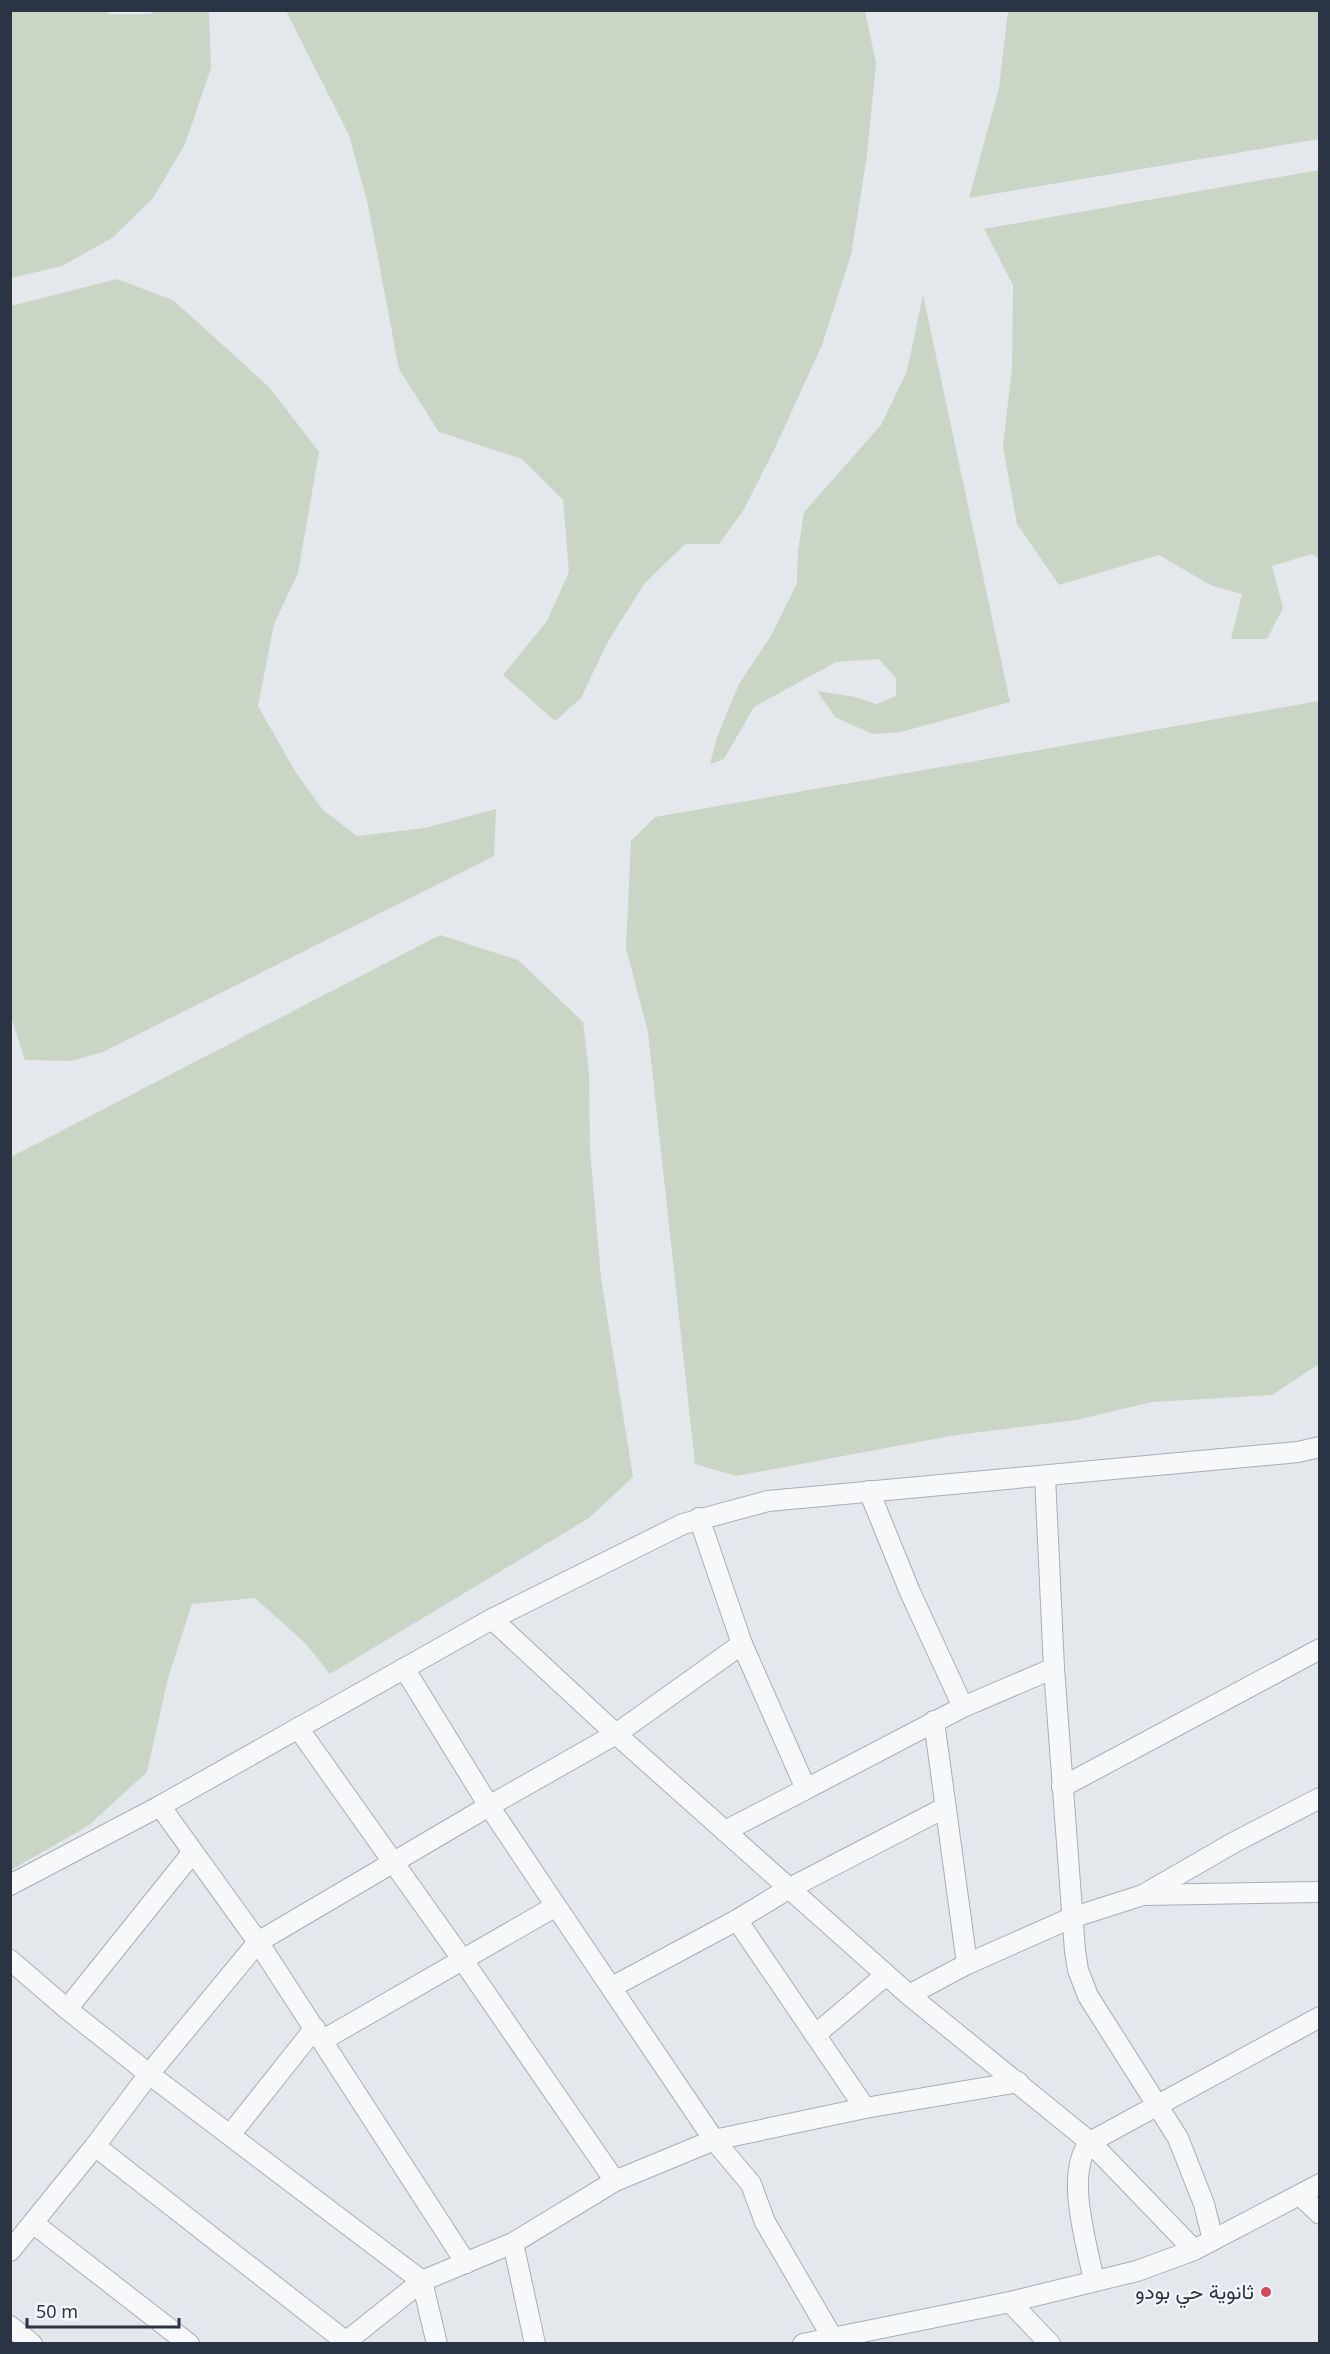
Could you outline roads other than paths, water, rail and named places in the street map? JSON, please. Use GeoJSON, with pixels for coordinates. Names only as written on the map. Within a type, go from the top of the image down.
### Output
{"type":"FeatureCollection","features":[{"type":"Feature","properties":{"kind":"street"},"geometry":{"type":"LineString","coordinates":[[10,1885],[160,1806],[492,1619],[699,1518],[768,1501],[1298,1452],[1320,1447]]}},
{"type":"Feature","properties":{"kind":"street"},"geometry":{"type":"LineString","coordinates":[[1045,1476],[1054,1668],[1071,1918],[1078,1970],[1088,1996],[1178,2138],[1204,2204],[1213,2240]]}},
{"type":"Feature","properties":{"kind":"street"},"geometry":{"type":"LineString","coordinates":[[869,1491],[910,1592],[963,1707]]}},
{"type":"Feature","properties":{"kind":"street"},"geometry":{"type":"LineString","coordinates":[[699,1518],[742,1644],[806,1789]]}},
{"type":"Feature","properties":{"kind":"street"},"geometry":{"type":"LineString","coordinates":[[492,1619],[616,1734],[886,1975],[1090,2142],[1194,2250]]}},
{"type":"Feature","properties":{"kind":"street"},"geometry":{"type":"LineString","coordinates":[[10,2251],[95,2146],[149,2074],[258,1942],[392,1862],[616,1734],[742,1644]]}},
{"type":"Feature","properties":{"kind":"street"},"geometry":{"type":"LineString","coordinates":[[1062,1787],[1320,1649]]}},
{"type":"Feature","properties":{"kind":"street"},"geometry":{"type":"LineString","coordinates":[[404,1668],[489,1806],[556,1906],[714,2140],[751,2184],[769,2230],[836,2340]]}},
{"type":"Feature","properties":{"kind":"street"},"geometry":{"type":"LineString","coordinates":[[725,1831],[934,1721],[1054,1668]]}},
{"type":"Feature","properties":{"kind":"street"},"geometry":{"type":"LineString","coordinates":[[934,1721],[967,1964]]}},
{"type":"Feature","properties":{"kind":"street"},"geometry":{"type":"LineString","coordinates":[[298,1728],[462,1959],[615,2181]]}},
{"type":"Feature","properties":{"kind":"street"},"geometry":{"type":"LineString","coordinates":[[909,1995],[967,1964],[1071,1918],[1143,1895],[1233,1843],[1320,1798]]}},
{"type":"Feature","properties":{"kind":"street"},"geometry":{"type":"LineString","coordinates":[[160,1806],[258,1942],[465,2263]]}},
{"type":"Feature","properties":{"kind":"street"},"geometry":{"type":"LineString","coordinates":[[612,1987],[737,1920],[788,1889],[944,1808]]}},
{"type":"Feature","properties":{"kind":"street"},"geometry":{"type":"LineString","coordinates":[[67,2008],[193,1852]]}},
{"type":"Feature","properties":{"kind":"street"},"geometry":{"type":"LineString","coordinates":[[1143,1895],[1320,1892]]}},
{"type":"Feature","properties":{"kind":"street"},"geometry":{"type":"LineString","coordinates":[[230,2135],[319,2034],[462,1959],[556,1906]]}},
{"type":"Feature","properties":{"kind":"street"},"geometry":{"type":"LineString","coordinates":[[737,1920],[865,2108]]}},
{"type":"Feature","properties":{"kind":"street"},"geometry":{"type":"LineString","coordinates":[[10,1960],[149,2074],[422,2281],[437,2343]]}},
{"type":"Feature","properties":{"kind":"street"},"geometry":{"type":"LineString","coordinates":[[815,2035],[886,1975]]}},
{"type":"Feature","properties":{"kind":"street"},"geometry":{"type":"LineString","coordinates":[[1094,2281],[1078,2197],[1082,2154],[1090,2142],[1320,2017]]}},
{"type":"Feature","properties":{"kind":"street"},"geometry":{"type":"LineString","coordinates":[[95,2146],[344,2342],[422,2281],[513,2243],[615,2181],[714,2140],[865,2108],[1018,2082]]}},
{"type":"Feature","properties":{"kind":"street"},"geometry":{"type":"LineString","coordinates":[[802,2343],[836,2340],[1010,2302],[1137,2271],[1194,2250],[1320,2184]]}},
{"type":"Feature","properties":{"kind":"street"},"geometry":{"type":"LineString","coordinates":[[1299,2195],[1320,2214]]}},
{"type":"Feature","properties":{"kind":"street"},"geometry":{"type":"LineString","coordinates":[[33,2223],[189,2343]]}},
{"type":"Feature","properties":{"kind":"street"},"geometry":{"type":"LineString","coordinates":[[513,2243],[535,2343]]}},
{"type":"Feature","properties":{"kind":"street"},"geometry":{"type":"LineString","coordinates":[[1010,2302],[1050,2343]]}},
{"type":"Feature","properties":{"kind":"street"},"geometry":{"type":"LineString","coordinates":[[10,2326],[32,2343]]}},
{"type":"Feature","properties":{"kind":"place","name":"ثانوية حي بودو"},"geometry":{"type":"Point","coordinates":[1266,2292]}}]}
